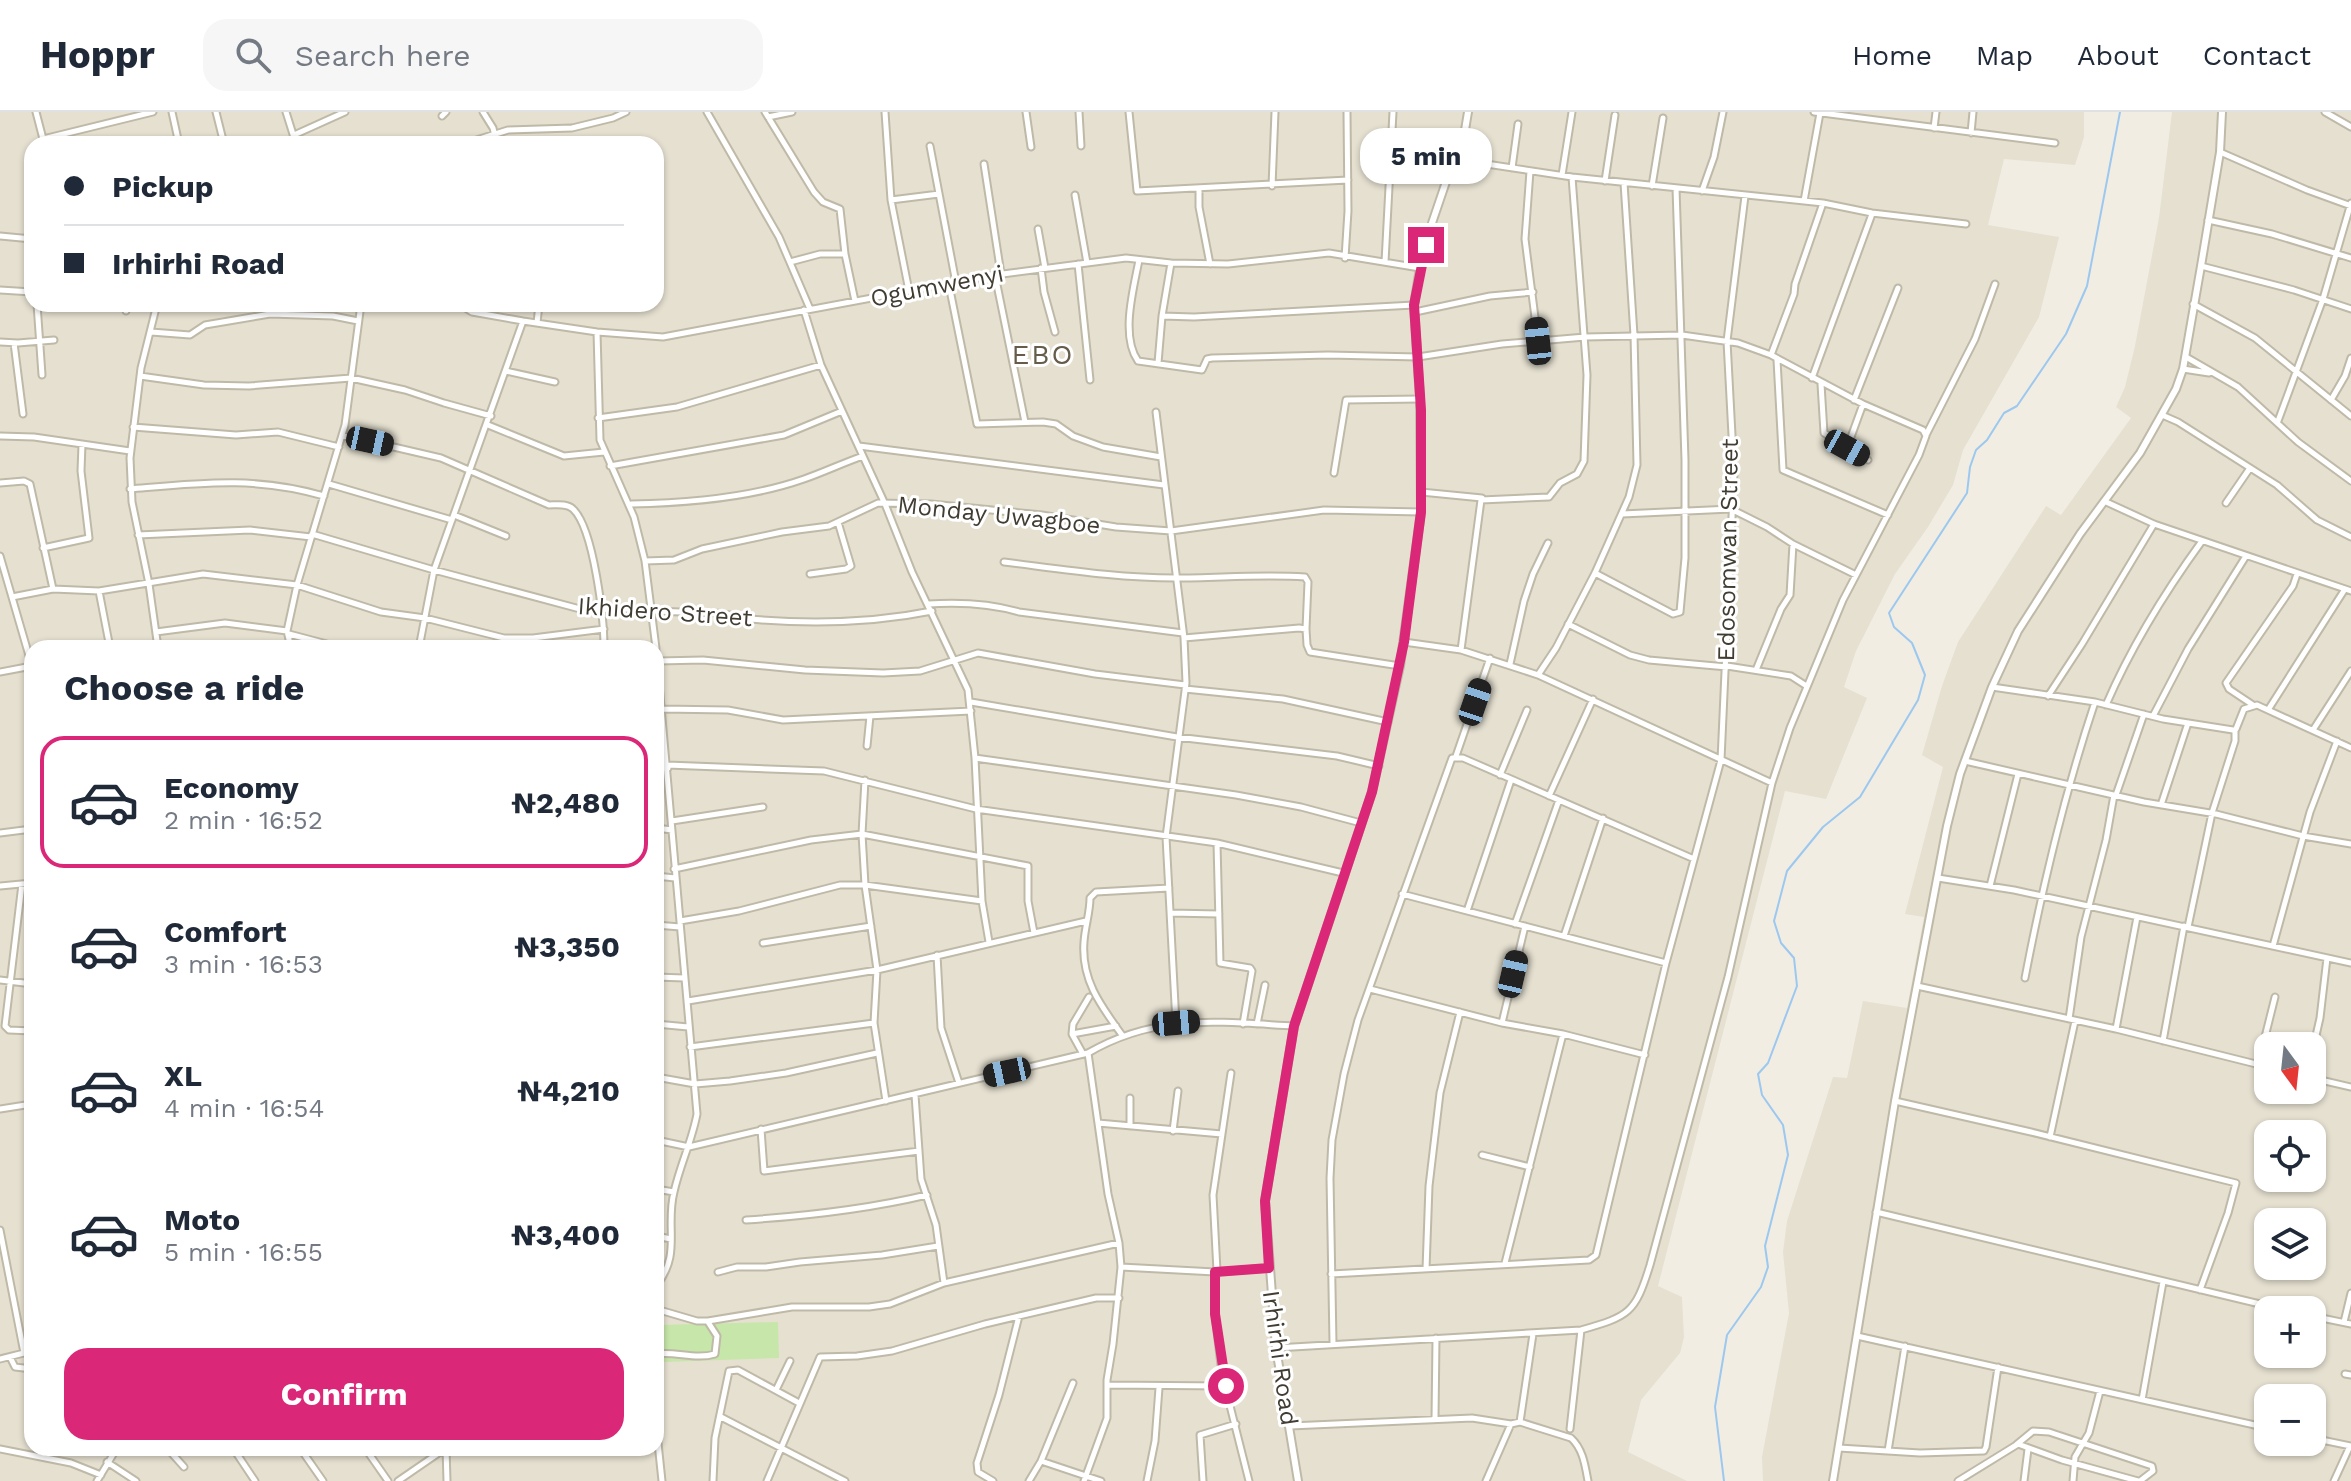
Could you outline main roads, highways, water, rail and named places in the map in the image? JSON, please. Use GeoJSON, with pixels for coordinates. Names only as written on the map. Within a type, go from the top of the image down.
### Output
{"type":"FeatureCollection","features":[{"type":"Feature","properties":{"kind":"waterway"},"geometry":{"type":"LineString","coordinates":[[1724,1481],[1715,1407],[1727,1335],[1761,1287],[1768,1267],[1765,1246],[1788,1155],[1783,1125],[1762,1095],[1758,1074],[1768,1063],[1797,986],[1794,958],[1781,943],[1774,921],[1787,871],[1823,827],[1860,797],[1918,700],[1925,675],[1912,643],[1894,627],[1889,613],[1967,493],[1976,450],[1987,440],[2004,413],[2017,406],[2066,334],[2087,286],[2120,112]]}},
{"type":"Feature","properties":{"kind":"district","name":"EBO"},"geometry":{"type":"Point","coordinates":[1043,354]}}]}
